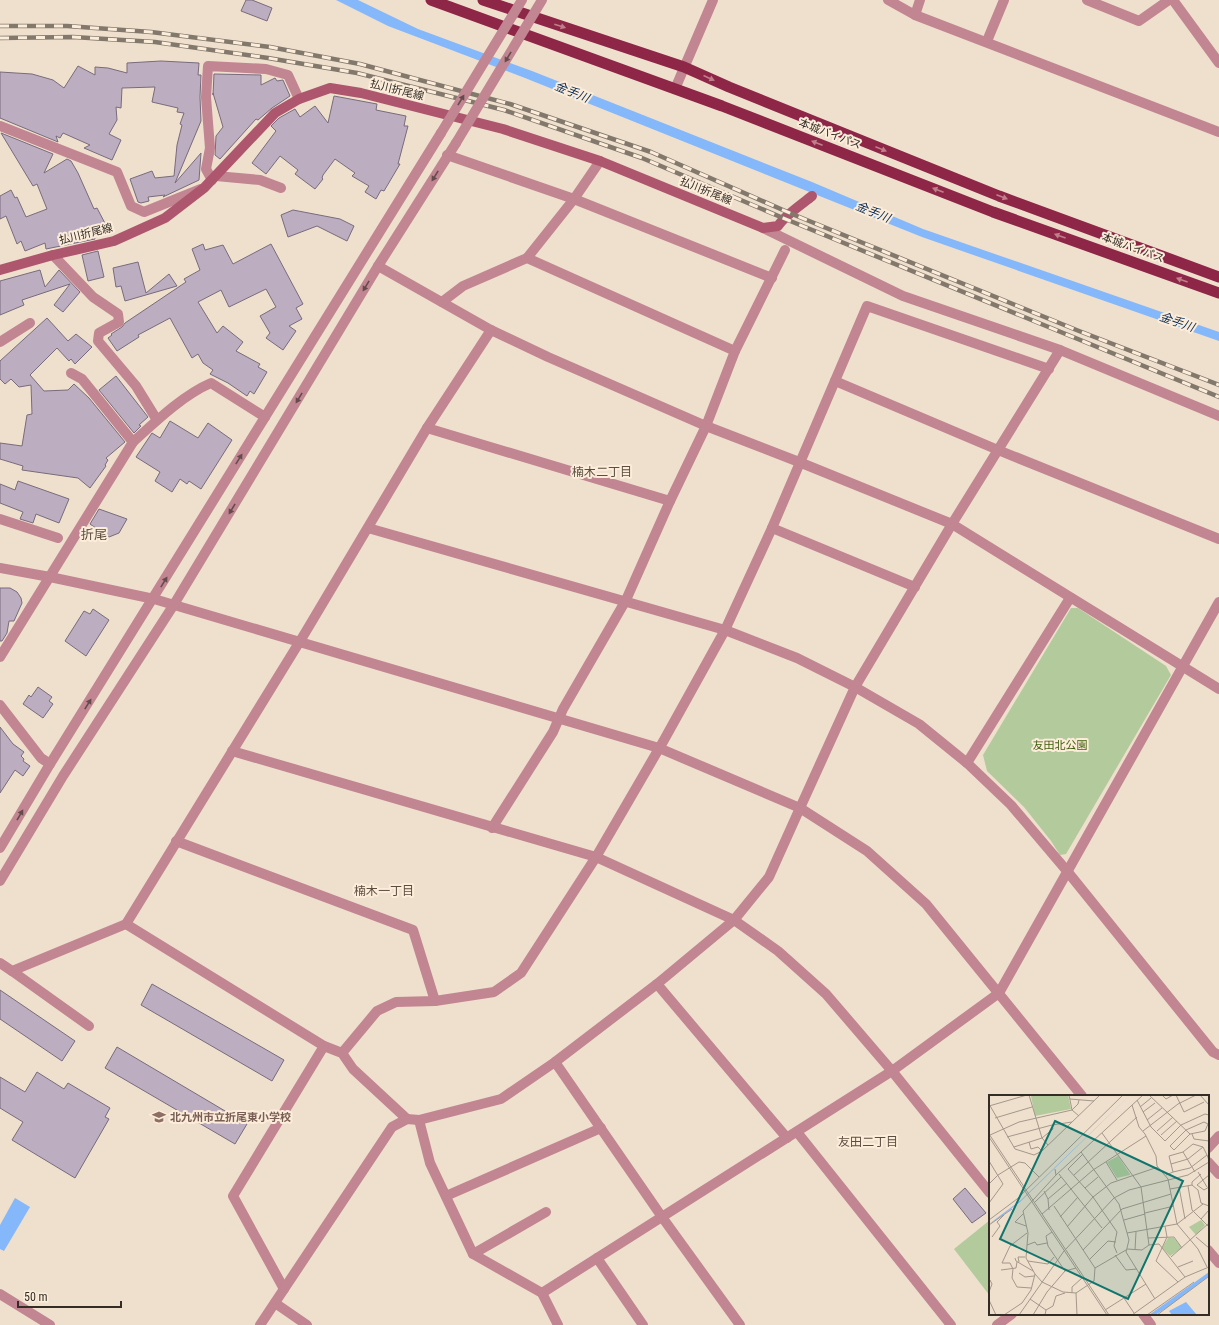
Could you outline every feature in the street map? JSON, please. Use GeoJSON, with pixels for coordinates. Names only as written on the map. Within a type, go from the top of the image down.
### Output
{"type":"FeatureCollection","features":[{"type":"Feature","properties":{"kind":"highway","name":"本城バイパス"},"geometry":{"type":"LineString","coordinates":[[431,0],[675,89],[994,212],[1219,293]]}},
{"type":"Feature","properties":{"kind":"highway","name":"本城バイパス"},"geometry":{"type":"LineString","coordinates":[[483,0],[684,67],[729,88],[999,196],[1219,277]]}},
{"type":"Feature","properties":{"kind":"main road","name":"払川折尾線"},"geometry":{"type":"LineString","coordinates":[[0,270],[122,238],[165,218],[204,188],[275,113],[299,99],[330,88],[361,93],[503,129],[600,161],[763,228]]}},
{"type":"Feature","properties":{"kind":"main road"},"geometry":{"type":"LineString","coordinates":[[763,228],[778,226],[783,218],[792,214],[812,196]]}},
{"type":"Feature","properties":{"kind":"street"},"geometry":{"type":"LineString","coordinates":[[0,848],[50,764],[154,599],[522,0]]}},
{"type":"Feature","properties":{"kind":"street"},"geometry":{"type":"LineString","coordinates":[[0,881],[63,776],[173,606],[378,266],[456,143],[542,0]]}},
{"type":"Feature","properties":{"kind":"street"},"geometry":{"type":"LineString","coordinates":[[675,89],[712,0]]}},
{"type":"Feature","properties":{"kind":"street"},"geometry":{"type":"LineString","coordinates":[[888,0],[915,15],[987,41],[1219,132]]}},
{"type":"Feature","properties":{"kind":"street"},"geometry":{"type":"LineString","coordinates":[[915,15],[920,0]]}},
{"type":"Feature","properties":{"kind":"street"},"geometry":{"type":"LineString","coordinates":[[987,41],[1004,0]]}},
{"type":"Feature","properties":{"kind":"street"},"geometry":{"type":"LineString","coordinates":[[1087,0],[1139,21],[1169,0]]}},
{"type":"Feature","properties":{"kind":"street"},"geometry":{"type":"LineString","coordinates":[[1173,0],[1219,63]]}},
{"type":"Feature","properties":{"kind":"street"},"geometry":{"type":"LineString","coordinates":[[282,188],[260,180],[214,178],[206,169],[210,148],[206,97],[208,66],[266,69],[288,75],[299,99]]}},
{"type":"Feature","properties":{"kind":"street"},"geometry":{"type":"LineString","coordinates":[[0,126],[117,172],[131,206],[144,212],[204,188]]}},
{"type":"Feature","properties":{"kind":"street"},"geometry":{"type":"LineString","coordinates":[[448,155],[574,199],[772,278]]}},
{"type":"Feature","properties":{"kind":"street"},"geometry":{"type":"LineString","coordinates":[[442,302],[463,286],[527,258],[574,199],[600,161]]}},
{"type":"Feature","properties":{"kind":"street"},"geometry":{"type":"LineString","coordinates":[[763,228],[903,296],[1060,350],[1219,416]]}},
{"type":"Feature","properties":{"kind":"street"},"geometry":{"type":"LineString","coordinates":[[492,828],[553,732],[558,720],[626,600],[670,501],[706,426],[735,351],[785,250]]}},
{"type":"Feature","properties":{"kind":"street"},"geometry":{"type":"LineString","coordinates":[[53,255],[93,297],[118,314],[119,322],[99,333],[98,341],[136,386],[157,420]]}},
{"type":"Feature","properties":{"kind":"street"},"geometry":{"type":"LineString","coordinates":[[527,258],[735,351]]}},
{"type":"Feature","properties":{"kind":"street"},"geometry":{"type":"LineString","coordinates":[[378,266],[491,330],[706,426],[952,524],[1219,689]]}},
{"type":"Feature","properties":{"kind":"street"},"geometry":{"type":"LineString","coordinates":[[342,1053],[378,1011],[396,1002],[435,1001],[494,992],[520,973],[596,857],[726,630],[772,528],[867,306],[1049,369]]}},
{"type":"Feature","properties":{"kind":"street"},"geometry":{"type":"LineString","coordinates":[[0,342],[30,323]]}},
{"type":"Feature","properties":{"kind":"street"},"geometry":{"type":"LineString","coordinates":[[12,971],[126,924],[368,528],[427,428],[491,330]]}},
{"type":"Feature","properties":{"kind":"street"},"geometry":{"type":"LineString","coordinates":[[260,1325],[392,1127],[406,1119],[419,1120],[501,1100],[555,1062],[657,984],[734,920],[769,877],[855,687],[952,524],[1060,350]]}},
{"type":"Feature","properties":{"kind":"street"},"geometry":{"type":"LineString","coordinates":[[71,373],[82,379],[133,442]]}},
{"type":"Feature","properties":{"kind":"street"},"geometry":{"type":"LineString","coordinates":[[835,381],[998,450],[1219,539]]}},
{"type":"Feature","properties":{"kind":"street"},"geometry":{"type":"LineString","coordinates":[[0,657],[133,442],[157,420],[201,388],[212,383],[265,417]]}},
{"type":"Feature","properties":{"kind":"street"},"geometry":{"type":"LineString","coordinates":[[427,428],[670,501]]}},
{"type":"Feature","properties":{"kind":"street"},"geometry":{"type":"LineString","coordinates":[[0,519],[58,538]]}},
{"type":"Feature","properties":{"kind":"street"},"geometry":{"type":"LineString","coordinates":[[368,528],[626,600],[726,630],[797,658],[855,687],[919,724],[967,763],[1011,805],[1067,871],[1213,1052],[1219,1055]]}},
{"type":"Feature","properties":{"kind":"street"},"geometry":{"type":"LineString","coordinates":[[772,528],[915,587]]}},
{"type":"Feature","properties":{"kind":"street"},"geometry":{"type":"LineString","coordinates":[[0,568],[154,599],[173,606],[298,641],[558,720],[658,748],[800,808],[867,851],[926,904],[1081,1095]]}},
{"type":"Feature","properties":{"kind":"street"},"geometry":{"type":"LineString","coordinates":[[967,763],[1070,598]]}},
{"type":"Feature","properties":{"kind":"street"},"geometry":{"type":"LineString","coordinates":[[542,1293],[892,1071],[999,993],[1219,602]]}},
{"type":"Feature","properties":{"kind":"street"},"geometry":{"type":"LineString","coordinates":[[0,705],[41,758],[50,764]]}},
{"type":"Feature","properties":{"kind":"street"},"geometry":{"type":"LineString","coordinates":[[232,751],[492,828],[596,857],[734,920],[778,951],[826,994],[892,1071],[989,1191]]}},
{"type":"Feature","properties":{"kind":"street"},"geometry":{"type":"LineString","coordinates":[[176,841],[413,930],[435,1001]]}},
{"type":"Feature","properties":{"kind":"street"},"geometry":{"type":"LineString","coordinates":[[126,924],[324,1046],[342,1053],[353,1069],[406,1119]]}},
{"type":"Feature","properties":{"kind":"street"},"geometry":{"type":"LineString","coordinates":[[0,963],[90,1026]]}},
{"type":"Feature","properties":{"kind":"street"},"geometry":{"type":"LineString","coordinates":[[657,984],[787,1138]]}},
{"type":"Feature","properties":{"kind":"street"},"geometry":{"type":"LineString","coordinates":[[284,1289],[233,1196],[324,1046]]}},
{"type":"Feature","properties":{"kind":"street"},"geometry":{"type":"LineString","coordinates":[[555,1062],[662,1217],[740,1325]]}},
{"type":"Feature","properties":{"kind":"street"},"geometry":{"type":"LineString","coordinates":[[419,1120],[430,1163],[473,1254],[542,1293],[558,1325]]}},
{"type":"Feature","properties":{"kind":"street"},"geometry":{"type":"LineString","coordinates":[[446,1196],[601,1128]]}},
{"type":"Feature","properties":{"kind":"street"},"geometry":{"type":"LineString","coordinates":[[797,1132],[951,1325]]}},
{"type":"Feature","properties":{"kind":"street"},"geometry":{"type":"LineString","coordinates":[[1209,1147],[1219,1136]]}},
{"type":"Feature","properties":{"kind":"street"},"geometry":{"type":"LineString","coordinates":[[1209,1163],[1219,1174]]}},
{"type":"Feature","properties":{"kind":"street"},"geometry":{"type":"LineString","coordinates":[[473,1254],[546,1212]]}},
{"type":"Feature","properties":{"kind":"street"},"geometry":{"type":"LineString","coordinates":[[1209,1251],[1219,1263]]}},
{"type":"Feature","properties":{"kind":"street"},"geometry":{"type":"LineString","coordinates":[[597,1258],[642,1325]]}},
{"type":"Feature","properties":{"kind":"street"},"geometry":{"type":"LineString","coordinates":[[0,1294],[50,1325]]}},
{"type":"Feature","properties":{"kind":"street"},"geometry":{"type":"LineString","coordinates":[[275,1303],[307,1325]]}},
{"type":"Feature","properties":{"kind":"street"},"geometry":{"type":"LineString","coordinates":[[997,1325],[1011,1315]]}},
{"type":"Feature","properties":{"kind":"street"},"geometry":{"type":"LineString","coordinates":[[1144,1315],[1149,1324]]}},
{"type":"Feature","properties":{"kind":"green space","name":"友田北公園"},"geometry":{"type":"Polygon","coordinates":[[[1071,608],[1078,608],[1166,666],[1171,675],[1066,854],[1060,855],[1024,807],[987,771],[983,755],[1071,608]]]}},
{"type":"Feature","properties":{"kind":"green space"},"geometry":{"type":"Polygon","coordinates":[[[989,1221],[989,1295],[954,1249],[989,1221]]]}},
{"type":"Feature","properties":{"kind":"water","name":"金手川"},"geometry":{"type":"Polygon","coordinates":[[[336,0],[358,0],[418,29],[532,71],[812,182],[923,229],[1219,332],[1219,341],[922,237],[525,78],[388,26],[336,0]]]}},
{"type":"Feature","properties":{"kind":"water"},"geometry":{"type":"Polygon","coordinates":[[[15,1198],[30,1207],[4,1251],[0,1249],[0,1225],[15,1198]]]}},
{"type":"Feature","properties":{"kind":"building"},"geometry":{"type":"Polygon","coordinates":[[[246,0],[252,0],[272,8],[267,21],[241,11],[246,0]]]}},
{"type":"Feature","properties":{"kind":"building"},"geometry":{"type":"Polygon","coordinates":[[[161,61],[199,63],[198,75],[201,75],[201,121],[175,183],[201,153],[199,180],[163,197],[165,195],[148,197],[149,201],[141,203],[138,202],[130,179],[152,171],[155,178],[174,176],[177,145],[182,125],[180,124],[184,113],[177,112],[178,108],[152,102],[155,87],[122,88],[121,108],[116,107],[117,120],[109,134],[121,140],[112,160],[84,148],[90,145],[63,133],[60,138],[56,136],[58,142],[0,118],[0,72],[32,74],[53,80],[64,88],[78,66],[95,75],[95,67],[108,68],[127,73],[127,63],[161,61]]]}},
{"type":"Feature","properties":{"kind":"building"},"geometry":{"type":"Polygon","coordinates":[[[214,74],[261,75],[261,85],[275,78],[277,81],[283,80],[290,96],[258,120],[256,119],[220,159],[215,155],[216,136],[223,127],[213,93],[214,74]]]}},
{"type":"Feature","properties":{"kind":"building"},"geometry":{"type":"Polygon","coordinates":[[[334,96],[377,104],[376,110],[406,116],[404,126],[408,126],[398,164],[400,164],[384,191],[381,190],[376,199],[365,192],[369,186],[352,176],[355,173],[335,159],[315,189],[295,174],[298,170],[280,156],[266,174],[252,163],[276,131],[271,126],[279,118],[295,109],[300,117],[315,106],[328,123],[334,96]]]}},
{"type":"Feature","properties":{"kind":"building"},"geometry":{"type":"Polygon","coordinates":[[[1,133],[53,154],[44,173],[67,159],[71,161],[94,209],[97,208],[108,229],[94,236],[95,239],[46,249],[45,243],[25,251],[21,241],[17,244],[6,216],[0,219],[0,196],[11,190],[15,198],[17,197],[26,217],[47,209],[37,184],[33,186],[1,133]]]}},
{"type":"Feature","properties":{"kind":"building"},"geometry":{"type":"Polygon","coordinates":[[[293,210],[340,219],[354,226],[347,241],[317,226],[288,237],[281,215],[293,210]]]}},
{"type":"Feature","properties":{"kind":"building"},"geometry":{"type":"Polygon","coordinates":[[[203,244],[205,250],[223,245],[233,264],[271,244],[303,304],[296,308],[302,319],[289,326],[296,331],[283,350],[266,338],[270,333],[260,316],[276,307],[266,289],[229,307],[221,290],[198,302],[217,333],[223,326],[243,342],[236,351],[260,364],[258,367],[267,372],[254,394],[250,391],[247,396],[228,383],[210,374],[213,370],[203,363],[198,354],[192,358],[170,318],[138,335],[139,337],[117,351],[108,338],[125,323],[186,282],[184,279],[200,270],[192,249],[203,244]]]}},
{"type":"Feature","properties":{"kind":"building"},"geometry":{"type":"Polygon","coordinates":[[[98,251],[104,277],[88,281],[82,255],[98,251]]]}},
{"type":"Feature","properties":{"kind":"building"},"geometry":{"type":"Polygon","coordinates":[[[138,262],[146,293],[169,274],[177,286],[125,301],[121,286],[116,287],[113,268],[138,262]]]}},
{"type":"Feature","properties":{"kind":"building"},"geometry":{"type":"Polygon","coordinates":[[[40,270],[45,287],[59,270],[80,292],[63,312],[54,305],[70,284],[22,300],[24,305],[0,315],[0,281],[40,270]]]}},
{"type":"Feature","properties":{"kind":"building"},"geometry":{"type":"Polygon","coordinates":[[[47,318],[68,341],[76,334],[92,347],[75,364],[71,359],[69,361],[57,348],[30,375],[44,391],[68,390],[74,384],[89,398],[125,442],[106,458],[108,460],[105,465],[106,466],[90,488],[78,478],[22,470],[23,466],[0,459],[0,443],[22,446],[27,415],[32,414],[31,385],[19,387],[11,379],[5,384],[0,379],[0,361],[47,318]]]}},
{"type":"Feature","properties":{"kind":"building"},"geometry":{"type":"Polygon","coordinates":[[[116,376],[148,417],[139,425],[141,426],[134,433],[99,390],[116,376]]]}},
{"type":"Feature","properties":{"kind":"building"},"geometry":{"type":"Polygon","coordinates":[[[170,421],[198,438],[208,423],[232,440],[201,489],[189,481],[187,484],[180,479],[172,492],[155,481],[160,472],[136,457],[152,433],[160,438],[170,421]]]}},
{"type":"Feature","properties":{"kind":"building"},"geometry":{"type":"Polygon","coordinates":[[[18,481],[69,499],[59,523],[36,514],[33,523],[20,519],[23,512],[0,503],[0,484],[15,490],[18,481]]]}},
{"type":"Feature","properties":{"kind":"building"},"geometry":{"type":"Polygon","coordinates":[[[99,509],[127,519],[119,533],[109,537],[90,524],[99,509]]]}},
{"type":"Feature","properties":{"kind":"building"},"geometry":{"type":"Polygon","coordinates":[[[0,588],[10,588],[17,592],[22,603],[14,621],[9,621],[7,633],[2,641],[0,641],[0,588]]]}},
{"type":"Feature","properties":{"kind":"building"},"geometry":{"type":"Polygon","coordinates":[[[93,609],[109,620],[86,656],[65,641],[84,611],[90,614],[93,609]]]}},
{"type":"Feature","properties":{"kind":"building"},"geometry":{"type":"Polygon","coordinates":[[[38,687],[52,697],[49,701],[53,704],[43,718],[23,704],[29,695],[31,697],[38,687]]]}},
{"type":"Feature","properties":{"kind":"building"},"geometry":{"type":"Polygon","coordinates":[[[0,727],[13,744],[24,752],[21,756],[24,759],[23,761],[30,766],[23,776],[15,770],[0,793],[0,727]]]}},
{"type":"Feature","properties":{"kind":"building"},"geometry":{"type":"Polygon","coordinates":[[[152,984],[284,1060],[272,1081],[141,1005],[152,984]]]}},
{"type":"Feature","properties":{"kind":"building"},"geometry":{"type":"Polygon","coordinates":[[[0,990],[75,1041],[62,1061],[0,1019],[0,990]]]}},
{"type":"Feature","properties":{"kind":"building"},"geometry":{"type":"Polygon","coordinates":[[[117,1047],[247,1124],[235,1144],[105,1068],[117,1047]]]}},
{"type":"Feature","properties":{"kind":"building"},"geometry":{"type":"Polygon","coordinates":[[[37,1072],[64,1089],[68,1083],[110,1108],[105,1117],[109,1119],[75,1178],[12,1140],[23,1122],[0,1108],[0,1077],[25,1092],[37,1072]]]}},
{"type":"Feature","properties":{"kind":"building"},"geometry":{"type":"Polygon","coordinates":[[[965,1188],[986,1213],[972,1223],[953,1199],[965,1188]]]}},
{"type":"Feature","properties":{"kind":"railway"},"geometry":{"type":"LineString","coordinates":[[0,26],[67,26],[151,32],[270,47],[360,64],[510,104],[651,152],[792,214],[1079,331],[1219,385]]}},
{"type":"Feature","properties":{"kind":"railway"},"geometry":{"type":"LineString","coordinates":[[0,38],[73,37],[155,42],[268,58],[357,73],[504,110],[642,158],[783,218],[1219,397]]}},
{"type":"Feature","properties":{"kind":"place","name":"北九州市立折尾東小学校"},"geometry":{"type":"Point","coordinates":[159,1117]}},
{"type":"Feature","properties":{"kind":"district","name":"楠木二丁目"},"geometry":{"type":"Point","coordinates":[602,472]}},
{"type":"Feature","properties":{"kind":"district","name":"折尾"},"geometry":{"type":"Point","coordinates":[94,534]}},
{"type":"Feature","properties":{"kind":"district","name":"楠木一丁目"},"geometry":{"type":"Point","coordinates":[384,891]}},
{"type":"Feature","properties":{"kind":"district","name":"友田二丁目"},"geometry":{"type":"Point","coordinates":[868,1142]}}]}
